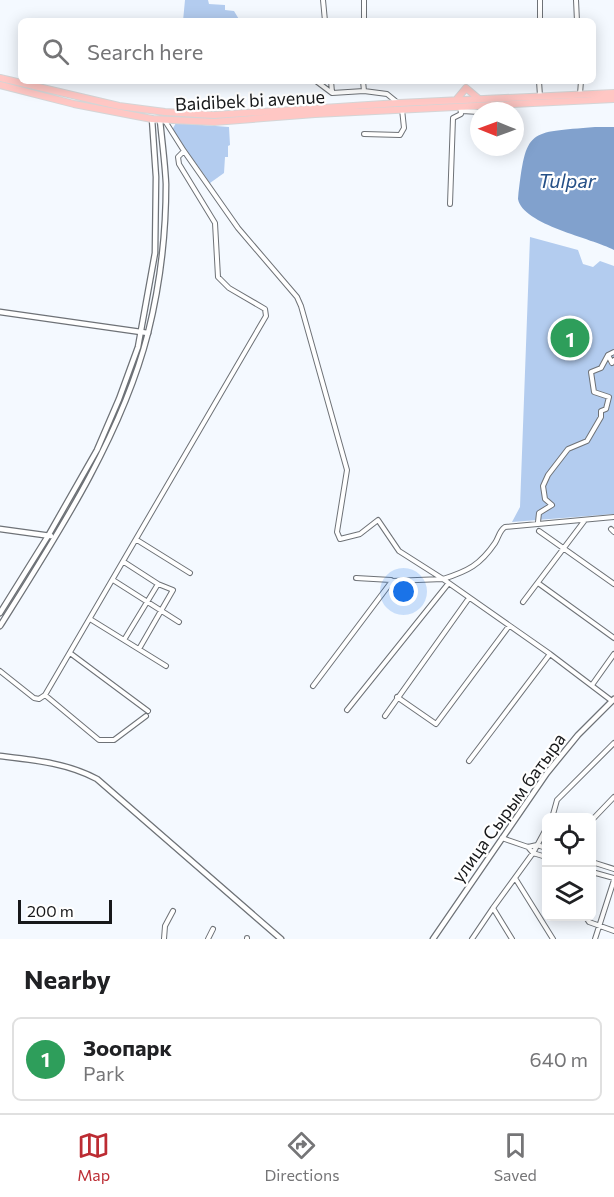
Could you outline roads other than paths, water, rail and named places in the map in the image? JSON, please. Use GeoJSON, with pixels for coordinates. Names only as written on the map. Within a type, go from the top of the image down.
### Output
{"type":"FeatureCollection","features":[{"type":"Feature","properties":{"kind":"main road","name":"Baidibek bi avenue"},"geometry":{"type":"LineString","coordinates":[[0,78],[74,104],[163,120],[214,122],[401,106]]}},
{"type":"Feature","properties":{"kind":"main road","name":"Baidibek bi avenue"},"geometry":{"type":"LineString","coordinates":[[0,84],[16,85],[119,106],[204,115],[401,106],[470,106]]}},
{"type":"Feature","properties":{"kind":"main road"},"geometry":{"type":"LineString","coordinates":[[459,106],[466,88],[479,99]]}},
{"type":"Feature","properties":{"kind":"main road","name":"Baidibek bi avenue"},"geometry":{"type":"LineString","coordinates":[[515,102],[580,94],[614,93]]}},
{"type":"Feature","properties":{"kind":"main road","name":"Baidibek bi avenue"},"geometry":{"type":"LineString","coordinates":[[459,106],[479,99],[484,102]]}},
{"type":"Feature","properties":{"kind":"main road","name":"Baidibek bi avenue"},"geometry":{"type":"LineString","coordinates":[[540,99],[614,99]]}},
{"type":"Feature","properties":{"kind":"main road"},"geometry":{"type":"LineString","coordinates":[[0,613],[48,536],[97,450],[145,332],[155,253],[156,177],[152,119]]}},
{"type":"Feature","properties":{"kind":"main road"},"geometry":{"type":"LineString","coordinates":[[0,626],[110,439],[134,377],[159,271],[165,222],[163,120]]}},
{"type":"Feature","properties":{"kind":"main road"},"geometry":{"type":"LineString","coordinates":[[0,312],[145,332]]}},
{"type":"Feature","properties":{"kind":"main road"},"geometry":{"type":"LineString","coordinates":[[0,529],[54,537]]}},
{"type":"Feature","properties":{"kind":"main road","name":"улица Сырым батыра"},"geometry":{"type":"LineString","coordinates":[[433,939],[547,773],[578,735],[613,700]]}},
{"type":"Feature","properties":{"kind":"main road"},"geometry":{"type":"LineString","coordinates":[[0,756],[60,764],[97,779],[281,939]]}},
{"type":"Feature","properties":{"kind":"street"},"geometry":{"type":"LineString","coordinates":[[323,0],[325,18]]}},
{"type":"Feature","properties":{"kind":"street"},"geometry":{"type":"LineString","coordinates":[[364,0],[364,18]]}},
{"type":"Feature","properties":{"kind":"street"},"geometry":{"type":"LineString","coordinates":[[540,0],[540,18]]}},
{"type":"Feature","properties":{"kind":"street"},"geometry":{"type":"LineString","coordinates":[[576,0],[578,18]]}},
{"type":"Feature","properties":{"kind":"street"},"geometry":{"type":"LineString","coordinates":[[320,84],[332,93],[364,91],[387,94],[401,106],[404,128],[400,135],[364,134]]}},
{"type":"Feature","properties":{"kind":"street"},"geometry":{"type":"LineString","coordinates":[[331,84],[332,93]]}},
{"type":"Feature","properties":{"kind":"street"},"geometry":{"type":"LineString","coordinates":[[363,84],[364,91]]}},
{"type":"Feature","properties":{"kind":"street"},"geometry":{"type":"LineString","coordinates":[[539,84],[540,99]]}},
{"type":"Feature","properties":{"kind":"street"},"geometry":{"type":"LineString","coordinates":[[580,94],[581,84]]}},
{"type":"Feature","properties":{"kind":"street"},"geometry":{"type":"LineString","coordinates":[[459,106],[470,109]]}},
{"type":"Feature","properties":{"kind":"street"},"geometry":{"type":"LineString","coordinates":[[450,204],[453,118],[461,114],[459,106]]}},
{"type":"Feature","properties":{"kind":"street"},"geometry":{"type":"LineString","coordinates":[[163,120],[238,228],[297,297],[301,306],[347,470],[339,509],[337,535],[339,539],[360,534],[378,520],[399,551],[443,579],[613,700]]}},
{"type":"Feature","properties":{"kind":"street"},"geometry":{"type":"LineString","coordinates":[[0,671],[34,698],[39,699],[45,695],[266,316],[265,309],[229,288],[218,277],[215,224],[179,164],[178,158],[184,151]]}},
{"type":"Feature","properties":{"kind":"street"},"geometry":{"type":"LineString","coordinates":[[538,522],[539,513],[552,505],[545,499],[543,486],[548,475],[568,448],[587,441],[602,417],[601,411],[606,409],[609,397],[594,392],[591,372],[601,368],[608,355],[614,352]]}},
{"type":"Feature","properties":{"kind":"street"},"geometry":{"type":"LineString","coordinates":[[608,355],[612,363],[614,360]]}},
{"type":"Feature","properties":{"kind":"street"},"geometry":{"type":"LineString","coordinates":[[356,578],[443,579],[464,572],[483,560],[505,526],[614,517]]}},
{"type":"Feature","properties":{"kind":"street"},"geometry":{"type":"LineString","coordinates":[[523,602],[586,519]]}},
{"type":"Feature","properties":{"kind":"street"},"geometry":{"type":"LineString","coordinates":[[539,531],[614,584]]}},
{"type":"Feature","properties":{"kind":"street"},"geometry":{"type":"LineString","coordinates":[[136,540],[190,573]]}},
{"type":"Feature","properties":{"kind":"street"},"geometry":{"type":"LineString","coordinates":[[124,562],[158,584],[173,590],[139,649]]}},
{"type":"Feature","properties":{"kind":"street"},"geometry":{"type":"LineString","coordinates":[[113,580],[179,622]]}},
{"type":"Feature","properties":{"kind":"street"},"geometry":{"type":"LineString","coordinates":[[313,686],[392,580]]}},
{"type":"Feature","properties":{"kind":"street"},"geometry":{"type":"LineString","coordinates":[[537,583],[614,638]]}},
{"type":"Feature","properties":{"kind":"street"},"geometry":{"type":"LineString","coordinates":[[124,640],[158,584]]}},
{"type":"Feature","properties":{"kind":"street"},"geometry":{"type":"LineString","coordinates":[[347,710],[448,584]]}},
{"type":"Feature","properties":{"kind":"street"},"geometry":{"type":"LineString","coordinates":[[385,716],[469,598]]}},
{"type":"Feature","properties":{"kind":"street"},"geometry":{"type":"LineString","coordinates":[[90,619],[166,666]]}},
{"type":"Feature","properties":{"kind":"street"},"geometry":{"type":"LineString","coordinates":[[397,697],[436,724],[509,626]]}},
{"type":"Feature","properties":{"kind":"street"},"geometry":{"type":"LineString","coordinates":[[70,653],[148,711]]}},
{"type":"Feature","properties":{"kind":"street"},"geometry":{"type":"LineString","coordinates":[[469,761],[550,654]]}},
{"type":"Feature","properties":{"kind":"street"},"geometry":{"type":"LineString","coordinates":[[592,685],[614,654]]}},
{"type":"Feature","properties":{"kind":"street"},"geometry":{"type":"LineString","coordinates":[[45,695],[99,740],[114,740],[147,717]]}},
{"type":"Feature","properties":{"kind":"street"},"geometry":{"type":"LineString","coordinates":[[553,813],[557,800],[614,743]]}},
{"type":"Feature","properties":{"kind":"street"},"geometry":{"type":"LineString","coordinates":[[596,815],[614,797]]}},
{"type":"Feature","properties":{"kind":"street"},"geometry":{"type":"LineString","coordinates":[[472,939],[542,837]]}},
{"type":"Feature","properties":{"kind":"street"},"geometry":{"type":"LineString","coordinates":[[502,838],[528,847],[533,853],[542,856]]}},
{"type":"Feature","properties":{"kind":"street"},"geometry":{"type":"LineString","coordinates":[[528,847],[542,847]]}},
{"type":"Feature","properties":{"kind":"street"},"geometry":{"type":"LineString","coordinates":[[596,864],[614,869]]}},
{"type":"Feature","properties":{"kind":"street"},"geometry":{"type":"LineString","coordinates":[[595,939],[614,879],[596,874]]}},
{"type":"Feature","properties":{"kind":"street"},"geometry":{"type":"LineString","coordinates":[[515,878],[554,939]]}},
{"type":"Feature","properties":{"kind":"street"},"geometry":{"type":"LineString","coordinates":[[493,908],[512,939]]}},
{"type":"Feature","properties":{"kind":"street"},"geometry":{"type":"LineString","coordinates":[[164,939],[165,926],[173,910]]}},
{"type":"Feature","properties":{"kind":"street"},"geometry":{"type":"LineString","coordinates":[[588,921],[614,931]]}},
{"type":"Feature","properties":{"kind":"street"},"geometry":{"type":"LineString","coordinates":[[208,939],[213,929]]}},
{"type":"Feature","properties":{"kind":"water","name":"Tulpar"},"geometry":{"type":"Polygon","coordinates":[[[614,127],[614,250],[545,223],[523,208],[518,199],[524,158],[534,138],[543,133],[614,127]]]}},
{"type":"Feature","properties":{"kind":"place","name":"Зоопарк"},"geometry":{"type":"Point","coordinates":[570,338]}}]}
